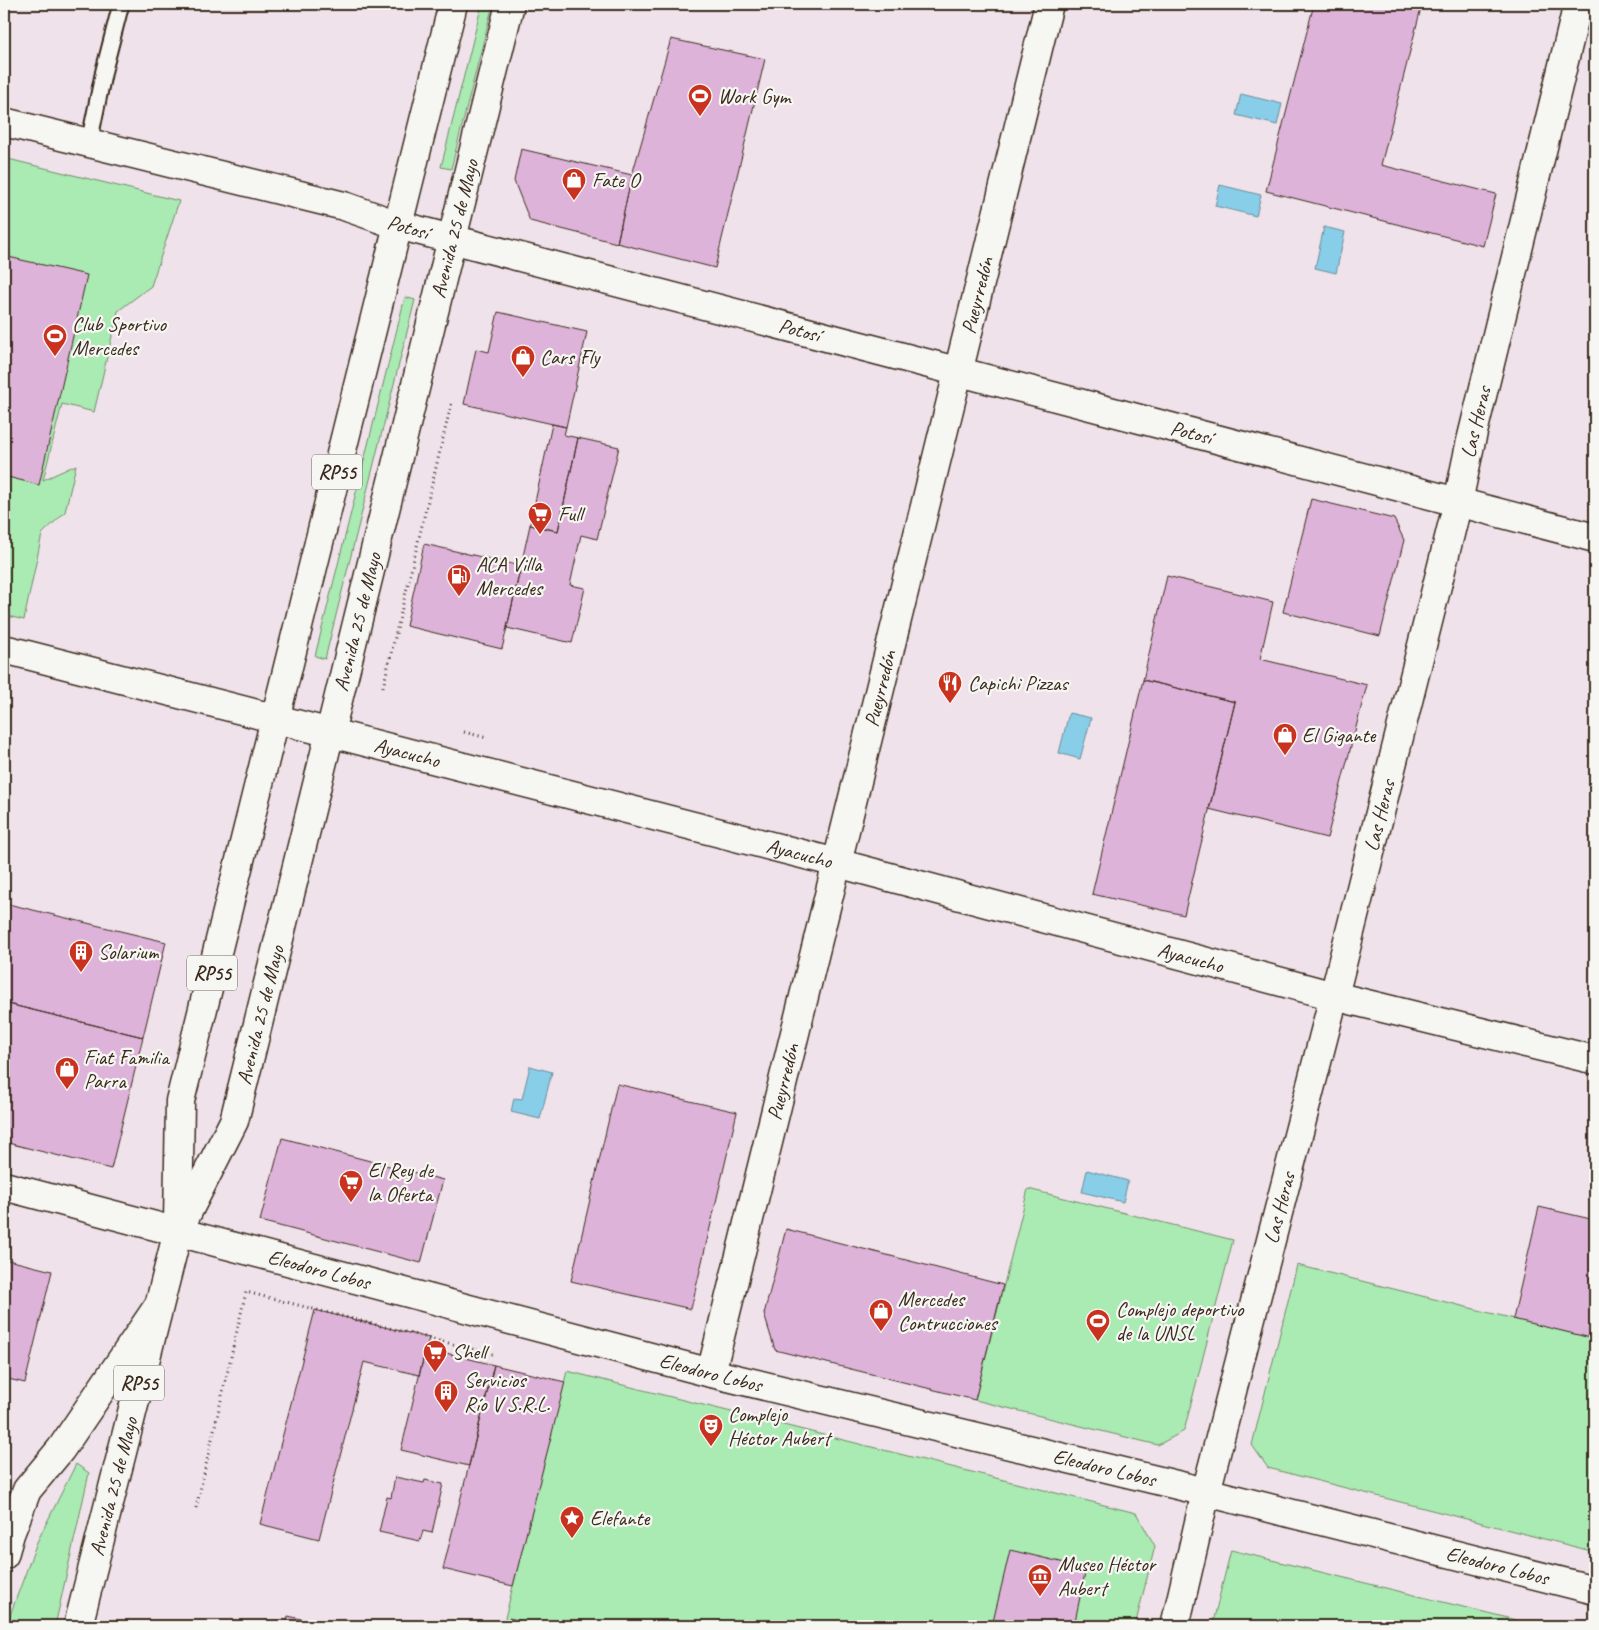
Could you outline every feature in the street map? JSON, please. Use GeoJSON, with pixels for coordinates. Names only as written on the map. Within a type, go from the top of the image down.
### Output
{"type":"FeatureCollection","features":[{"type":"Feature","properties":{"kind":"street","name":"Avenida 25 de Mayo"},"geometry":{"type":"LineString","coordinates":[[178,1231],[180,1101],[453,4]]}},
{"type":"Feature","properties":{"kind":"street","name":"Avenida 25 de Mayo"},"geometry":{"type":"LineString","coordinates":[[78,1626],[178,1231],[234,1121],[510,4]]}},
{"type":"Feature","properties":{"kind":"street","name":"Pueyrredón"},"geometry":{"type":"LineString","coordinates":[[711,1373],[1049,4]]}},
{"type":"Feature","properties":{"kind":"street"},"geometry":{"type":"LineString","coordinates":[[1578,4],[1595,8]]}},
{"type":"Feature","properties":{"kind":"street","name":"Las Heras"},"geometry":{"type":"LineString","coordinates":[[1175,1626],[1206,1492],[1334,996],[1458,502],[1470,445],[1578,4]]}},
{"type":"Feature","properties":{"kind":"street","name":"Potosí"},"geometry":{"type":"LineString","coordinates":[[4,122],[344,206],[398,225],[1595,538]]}},
{"type":"Feature","properties":{"kind":"street","name":"Ayacucho"},"geometry":{"type":"LineString","coordinates":[[4,649],[837,863],[1334,996],[1595,1060]]}},
{"type":"Feature","properties":{"kind":"street","name":"Eleodoro Lobos"},"geometry":{"type":"LineString","coordinates":[[4,1186],[711,1373],[1206,1492],[1595,1590]]}},
{"type":"Feature","properties":{"kind":"street"},"geometry":{"type":"LineString","coordinates":[[4,1555],[27,1490],[61,1449],[159,1306]]}},
{"type":"Feature","properties":{"kind":"lane"},"geometry":{"type":"LineString","coordinates":[[89,143],[104,70],[121,4]]}},
{"type":"Feature","properties":{"kind":"path"},"geometry":{"type":"LineString","coordinates":[[383,686],[452,401]]}},
{"type":"Feature","properties":{"kind":"path"},"geometry":{"type":"LineString","coordinates":[[196,1508],[246,1292],[496,1355]]}},
{"type":"Feature","properties":{"kind":"green space"},"geometry":{"type":"Polygon","coordinates":[[[482,4],[493,4],[451,169],[441,167],[482,4]]]}},
{"type":"Feature","properties":{"kind":"green space","name":"Club Sportivo Mercedes"},"geometry":{"type":"Polygon","coordinates":[[[4,158],[179,201],[151,286],[118,311],[94,412],[62,404],[43,480],[76,465],[65,512],[42,534],[24,620],[4,615],[4,158]]]}},
{"type":"Feature","properties":{"kind":"green space"},"geometry":{"type":"Polygon","coordinates":[[[405,297],[415,300],[325,659],[315,656],[405,297]]]}},
{"type":"Feature","properties":{"kind":"green space","name":"Complejo deportivo de la UNSL"},"geometry":{"type":"Polygon","coordinates":[[[1028,1189],[1233,1240],[1184,1431],[1158,1445],[975,1400],[1028,1189]]]}},
{"type":"Feature","properties":{"kind":"green space"},"geometry":{"type":"Polygon","coordinates":[[[1297,1265],[1595,1339],[1595,1552],[1268,1468],[1252,1445],[1297,1265]]]}},
{"type":"Feature","properties":{"kind":"green space","name":"Complejo Héctor Aubert"},"geometry":{"type":"Polygon","coordinates":[[[567,1371],[1136,1513],[1155,1546],[1135,1626],[503,1626],[567,1371]]]}},
{"type":"Feature","properties":{"kind":"green space"},"geometry":{"type":"Polygon","coordinates":[[[76,1464],[89,1473],[55,1626],[6,1626],[37,1542],[76,1464]]]}},
{"type":"Feature","properties":{"kind":"green space"},"geometry":{"type":"Polygon","coordinates":[[[1231,1550],[1508,1618],[1539,1626],[1212,1626],[1231,1550]]]}},
{"type":"Feature","properties":{"kind":"water"},"geometry":{"type":"Polygon","coordinates":[[[1241,94],[1282,104],[1277,125],[1236,115],[1241,94]]]}},
{"type":"Feature","properties":{"kind":"water"},"geometry":{"type":"Polygon","coordinates":[[[1220,185],[1261,195],[1256,216],[1215,206],[1220,185]]]}},
{"type":"Feature","properties":{"kind":"water"},"geometry":{"type":"Polygon","coordinates":[[[1324,227],[1345,232],[1336,273],[1315,268],[1324,227]]]}},
{"type":"Feature","properties":{"kind":"water"},"geometry":{"type":"Polygon","coordinates":[[[1069,713],[1091,718],[1080,759],[1059,753],[1069,713]]]}},
{"type":"Feature","properties":{"kind":"water"},"geometry":{"type":"Polygon","coordinates":[[[530,1066],[552,1072],[540,1119],[511,1112],[514,1098],[522,1099],[530,1066]]]}},
{"type":"Feature","properties":{"kind":"water"},"geometry":{"type":"Polygon","coordinates":[[[1087,1170],[1128,1181],[1123,1202],[1082,1192],[1087,1170]]]}},
{"type":"Feature","properties":{"kind":"building"},"geometry":{"type":"Polygon","coordinates":[[[1314,4],[1422,4],[1381,165],[1496,194],[1483,246],[1266,191],[1314,4]]]}},
{"type":"Feature","properties":{"kind":"building","name":"Work Gym"},"geometry":{"type":"Polygon","coordinates":[[[671,39],[765,59],[715,268],[617,243],[632,175],[671,39]]]}},
{"type":"Feature","properties":{"kind":"building","name":"Fate O"},"geometry":{"type":"Polygon","coordinates":[[[521,149],[632,175],[617,243],[530,221],[514,181],[521,149]]]}},
{"type":"Feature","properties":{"kind":"building"},"geometry":{"type":"Polygon","coordinates":[[[4,256],[87,275],[39,485],[4,476],[4,256]]]}},
{"type":"Feature","properties":{"kind":"building","name":"Cars Fly"},"geometry":{"type":"Polygon","coordinates":[[[498,312],[587,332],[566,427],[464,404],[476,349],[489,352],[498,312]]]}},
{"type":"Feature","properties":{"kind":"building"},"geometry":{"type":"Polygon","coordinates":[[[552,424],[566,427],[564,435],[578,438],[558,531],[530,525],[552,424]]]}},
{"type":"Feature","properties":{"kind":"building"},"geometry":{"type":"Polygon","coordinates":[[[578,438],[619,447],[597,539],[581,535],[570,585],[585,588],[572,643],[507,628],[530,525],[558,531],[578,438]]]}},
{"type":"Feature","properties":{"kind":"building"},"geometry":{"type":"Polygon","coordinates":[[[1311,499],[1394,519],[1404,540],[1380,636],[1283,612],[1311,499]]]}},
{"type":"Feature","properties":{"kind":"building"},"geometry":{"type":"Polygon","coordinates":[[[424,544],[521,566],[502,649],[406,626],[424,544]]]}},
{"type":"Feature","properties":{"kind":"building","name":"El Gigante"},"geometry":{"type":"Polygon","coordinates":[[[1167,576],[1273,602],[1260,659],[1367,685],[1327,838],[1209,809],[1235,702],[1143,680],[1167,576]]]}},
{"type":"Feature","properties":{"kind":"building"},"geometry":{"type":"Polygon","coordinates":[[[1143,680],[1235,702],[1184,915],[1092,894],[1143,680]]]}},
{"type":"Feature","properties":{"kind":"building","name":"Solarium"},"geometry":{"type":"Polygon","coordinates":[[[4,903],[166,942],[143,1037],[4,1003],[4,903]]]}},
{"type":"Feature","properties":{"kind":"building","name":"Fiat Familia Parra"},"geometry":{"type":"Polygon","coordinates":[[[4,1003],[143,1037],[111,1169],[4,1142],[4,1003]]]}},
{"type":"Feature","properties":{"kind":"building"},"geometry":{"type":"Polygon","coordinates":[[[617,1084],[737,1112],[691,1309],[571,1281],[617,1084]]]}},
{"type":"Feature","properties":{"kind":"building","name":"El Rey de la Oferta"},"geometry":{"type":"Polygon","coordinates":[[[282,1138],[443,1180],[421,1263],[260,1221],[282,1138]]]}},
{"type":"Feature","properties":{"kind":"building"},"geometry":{"type":"Polygon","coordinates":[[[1539,1207],[1595,1220],[1595,1339],[1513,1319],[1539,1207]]]}},
{"type":"Feature","properties":{"kind":"building","name":"Mercedes Contrucciones"},"geometry":{"type":"Polygon","coordinates":[[[786,1229],[1003,1285],[975,1400],[775,1350],[764,1314],[786,1229]]]}},
{"type":"Feature","properties":{"kind":"building"},"geometry":{"type":"Polygon","coordinates":[[[4,1259],[52,1271],[25,1383],[4,1378],[4,1259]]]}},
{"type":"Feature","properties":{"kind":"building"},"geometry":{"type":"Polygon","coordinates":[[[315,1310],[429,1338],[419,1375],[364,1362],[319,1539],[260,1524],[315,1310]]]}},
{"type":"Feature","properties":{"kind":"building","name":"Servicios Río V S.R.L."},"geometry":{"type":"Polygon","coordinates":[[[426,1348],[494,1365],[469,1466],[401,1450],[426,1348]]]}},
{"type":"Feature","properties":{"kind":"building"},"geometry":{"type":"Polygon","coordinates":[[[494,1365],[565,1382],[513,1586],[443,1569],[494,1365]]]}},
{"type":"Feature","properties":{"kind":"building"},"geometry":{"type":"Polygon","coordinates":[[[395,1477],[424,1483],[425,1480],[443,1484],[432,1533],[423,1531],[420,1541],[379,1532],[387,1497],[391,1498],[395,1477]]]}},
{"type":"Feature","properties":{"kind":"building","name":"Museo Héctor Aubert"},"geometry":{"type":"Polygon","coordinates":[[[1010,1550],[1086,1568],[1074,1626],[992,1626],[1010,1550]]]}},
{"type":"Feature","properties":{"kind":"building"},"geometry":{"type":"Polygon","coordinates":[[[288,1616],[332,1626],[286,1626],[288,1616]]]}},
{"type":"Feature","properties":{"kind":"building"},"geometry":{"type":"Polygon","coordinates":[[[509,1618],[541,1626],[507,1626],[509,1618]]]}},
{"type":"Feature","properties":{"kind":"place","name":"Work Gym"},"geometry":{"type":"Point","coordinates":[700,117]}},
{"type":"Feature","properties":{"kind":"place","name":"Fate O"},"geometry":{"type":"Point","coordinates":[574,201]}},
{"type":"Feature","properties":{"kind":"place","name":"Club Sportivo Mercedes"},"geometry":{"type":"Point","coordinates":[55,357]}},
{"type":"Feature","properties":{"kind":"place","name":"Cars Fly"},"geometry":{"type":"Point","coordinates":[523,378]}},
{"type":"Feature","properties":{"kind":"place","name":"Full"},"geometry":{"type":"Point","coordinates":[540,535]}},
{"type":"Feature","properties":{"kind":"place","name":"ACA Villa Mercedes"},"geometry":{"type":"Point","coordinates":[459,597]}},
{"type":"Feature","properties":{"kind":"place","name":"Capichi Pizzas"},"geometry":{"type":"Point","coordinates":[950,704]}},
{"type":"Feature","properties":{"kind":"place","name":"El Gigante"},"geometry":{"type":"Point","coordinates":[1285,756]}},
{"type":"Feature","properties":{"kind":"place","name":"Solarium"},"geometry":{"type":"Point","coordinates":[81,973]}},
{"type":"Feature","properties":{"kind":"place","name":"Fiat Familia Parra"},"geometry":{"type":"Point","coordinates":[67,1090]}},
{"type":"Feature","properties":{"kind":"place","name":"El Rey de la Oferta"},"geometry":{"type":"Point","coordinates":[351,1203]}},
{"type":"Feature","properties":{"kind":"place","name":"Mercedes Contrucciones"},"geometry":{"type":"Point","coordinates":[881,1332]}},
{"type":"Feature","properties":{"kind":"place","name":"Complejo deportivo de la UNSL"},"geometry":{"type":"Point","coordinates":[1098,1342]}},
{"type":"Feature","properties":{"kind":"place","name":"Shell"},"geometry":{"type":"Point","coordinates":[435,1373]}},
{"type":"Feature","properties":{"kind":"place","name":"Servicios Río V S.R.L."},"geometry":{"type":"Point","coordinates":[446,1413]}},
{"type":"Feature","properties":{"kind":"place","name":"Complejo Héctor Aubert"},"geometry":{"type":"Point","coordinates":[711,1447]}},
{"type":"Feature","properties":{"kind":"place","name":"Elefante"},"geometry":{"type":"Point","coordinates":[572,1539]}},
{"type":"Feature","properties":{"kind":"place","name":"Museo Héctor Aubert"},"geometry":{"type":"Point","coordinates":[1040,1597]}}]}
